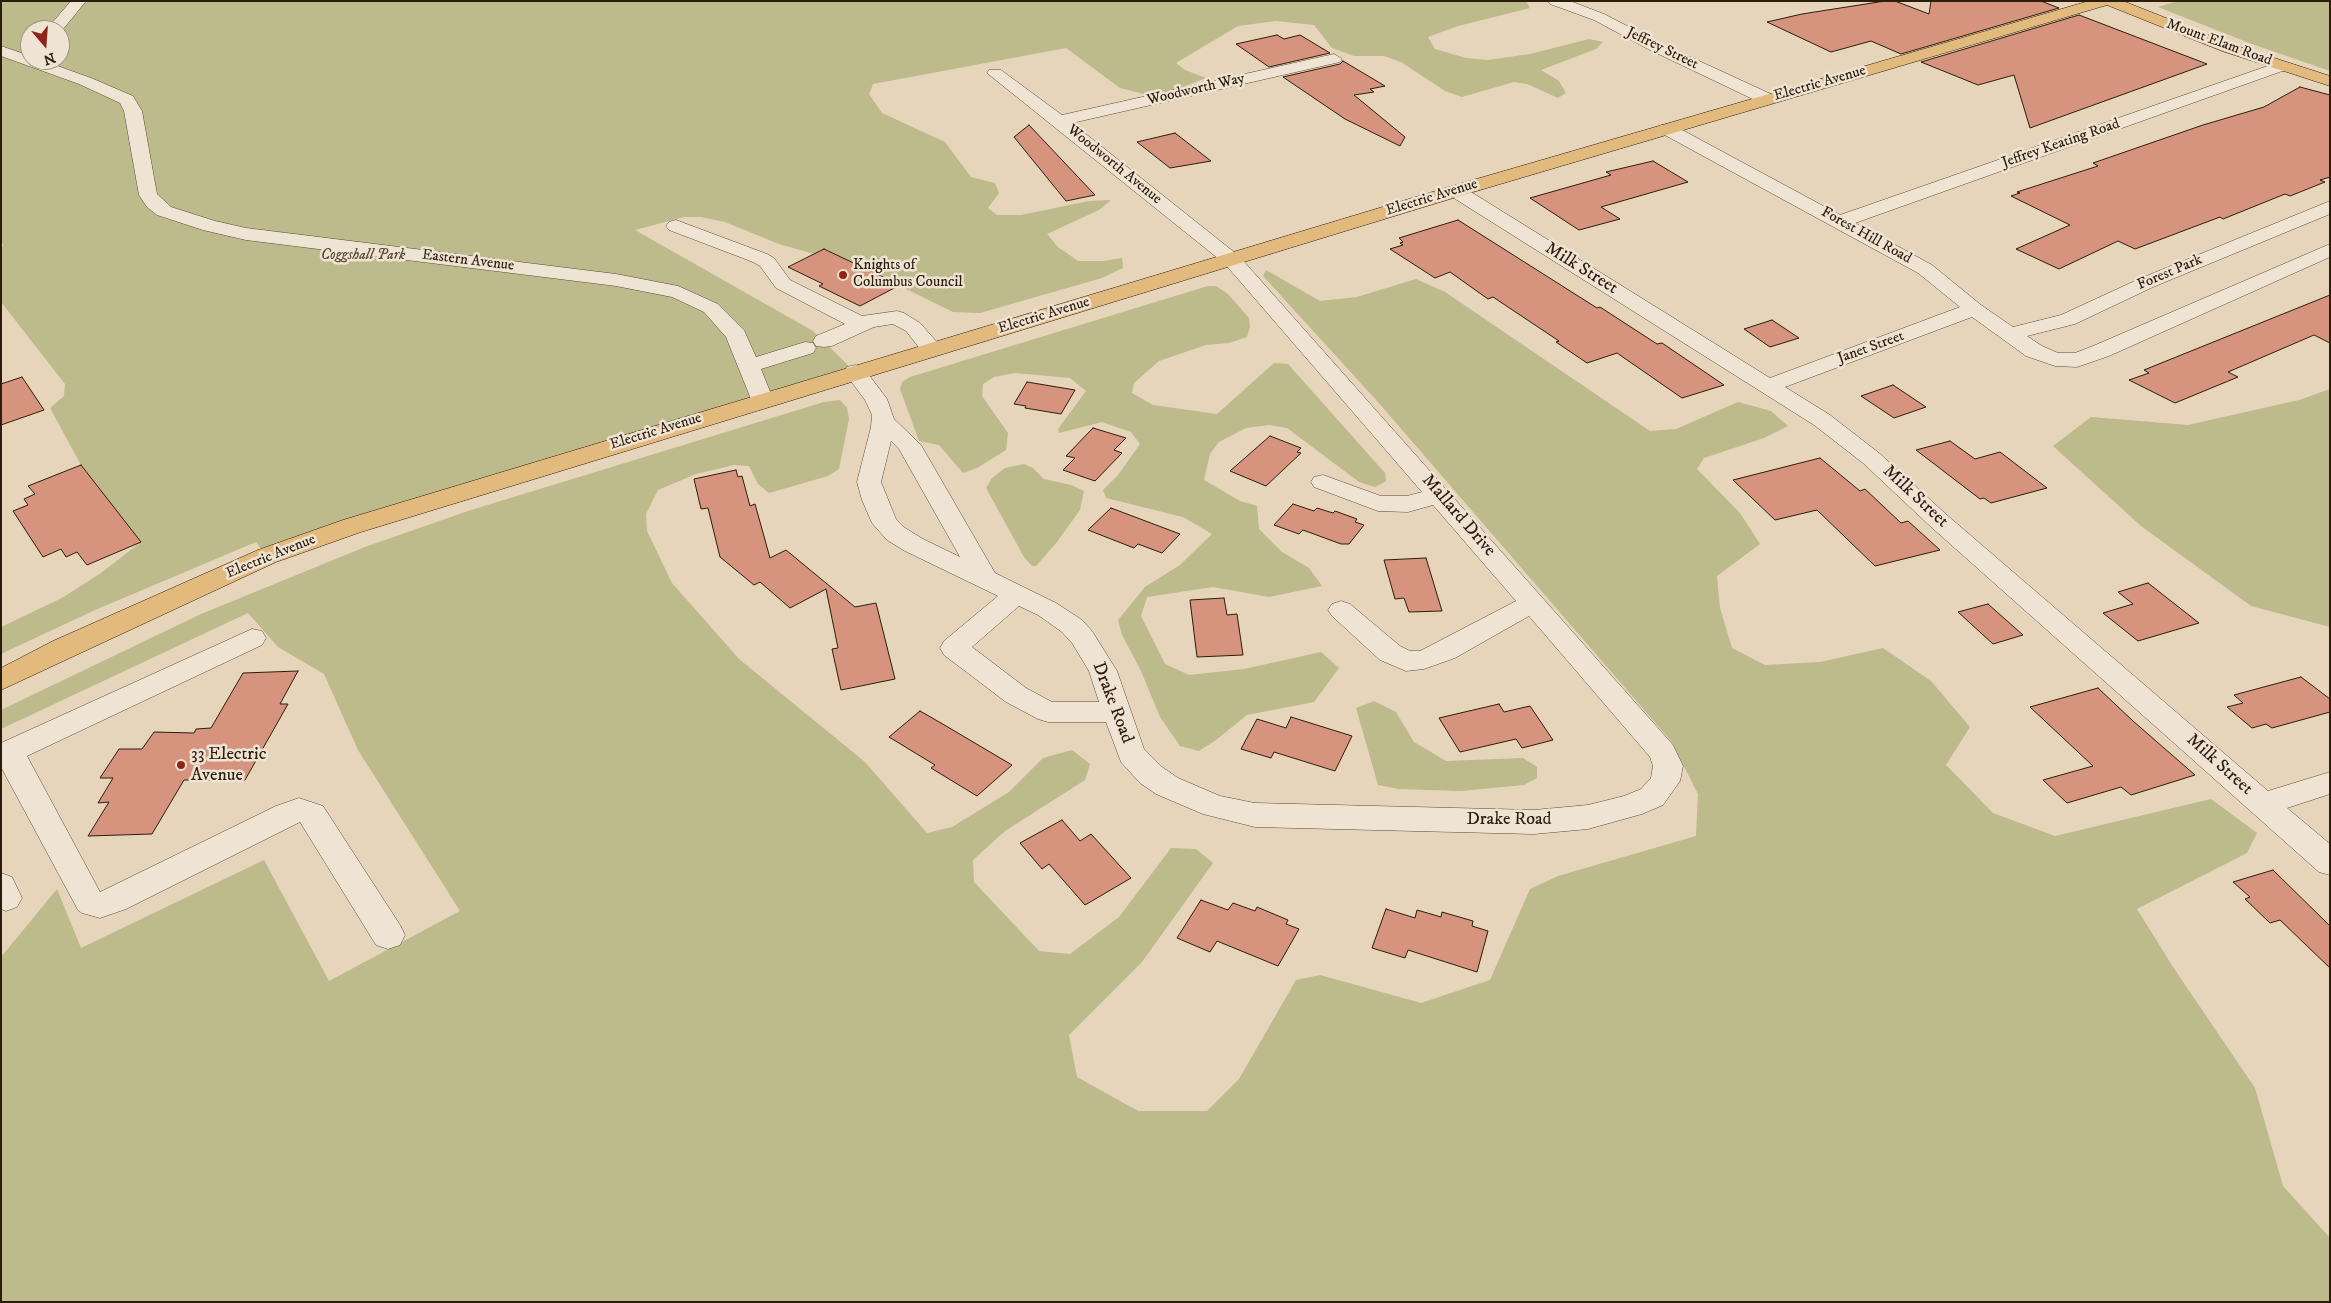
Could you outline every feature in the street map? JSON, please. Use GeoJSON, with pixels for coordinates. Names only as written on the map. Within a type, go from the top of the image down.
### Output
{"type":"FeatureCollection","features":[{"type":"Feature","properties":{"kind":"main road","name":"Electric Avenue"},"geometry":{"type":"LineString","coordinates":[[1,680],[63,648],[267,556],[352,526],[762,399],[1232,260],[1456,191],[2107,1]]}},
{"type":"Feature","properties":{"kind":"main road","name":"Mount Elam Road"},"geometry":{"type":"LineString","coordinates":[[2107,1],[2202,39],[2330,80]]}},
{"type":"Feature","properties":{"kind":"street"},"geometry":{"type":"LineString","coordinates":[[63,20],[79,1]]}},
{"type":"Feature","properties":{"kind":"street","name":"Jeffrey Street"},"geometry":{"type":"LineString","coordinates":[[1555,1],[1599,17],[1654,46],[1767,99]]}},
{"type":"Feature","properties":{"kind":"street","name":"Eastern Avenue"},"geometry":{"type":"LineString","coordinates":[[16,53],[127,100],[133,111],[142,171],[148,195],[154,203],[175,216],[246,234],[616,280],[678,292],[711,308],[736,335],[762,399]]}},
{"type":"Feature","properties":{"kind":"street","name":"Woodworth Way"},"geometry":{"type":"LineString","coordinates":[[1059,121],[1334,60]]}},
{"type":"Feature","properties":{"kind":"street","name":"Jeffrey Keating Road"},"geometry":{"type":"LineString","coordinates":[[1839,222],[2282,66]]}},
{"type":"Feature","properties":{"kind":"street","name":"Woodworth Avenue"},"geometry":{"type":"LineString","coordinates":[[995,73],[1059,121],[1232,260]]}},
{"type":"Feature","properties":{"kind":"street","name":"Forest Hill Road"},"geometry":{"type":"LineString","coordinates":[[1667,130],[1925,269],[1974,309],[2009,334],[2034,351],[2055,359],[2078,360],[2101,351],[2330,250]]}},
{"type":"Feature","properties":{"kind":"street","name":"Milk Street"},"geometry":{"type":"LineString","coordinates":[[1456,191],[1822,420],[1893,476],[1940,521],[2330,863]]}},
{"type":"Feature","properties":{"kind":"street","name":"Forest Park"},"geometry":{"type":"LineString","coordinates":[[2009,334],[2068,320],[2146,283],[2330,207]]}},
{"type":"Feature","properties":{"kind":"street"},"geometry":{"type":"LineString","coordinates":[[676,226],[760,258],[767,262],[783,284],[861,324]]}},
{"type":"Feature","properties":{"kind":"street","name":"Mallard Drive"},"geometry":{"type":"LineString","coordinates":[[1232,260],[1440,495],[1654,742],[1663,753],[1668,766],[1665,781]]}},
{"type":"Feature","properties":{"kind":"street","name":"Janet Street"},"geometry":{"type":"LineString","coordinates":[[1768,386],[1974,309]]}},
{"type":"Feature","properties":{"kind":"street"},"geometry":{"type":"LineString","coordinates":[[749,366],[814,344],[878,318],[897,317],[913,328],[932,349]]}},
{"type":"Feature","properties":{"kind":"street"},"geometry":{"type":"LineString","coordinates":[[855,372],[876,399],[884,422],[909,446],[985,579]]}},
{"type":"Feature","properties":{"kind":"street","name":"Drake Road"},"geometry":{"type":"LineString","coordinates":[[884,422],[870,482],[874,500],[885,523],[908,542],[1054,613],[1082,637],[1103,672],[1132,754],[1151,776],[1201,801],[1255,815],[1534,822],[1565,820],[1612,812],[1644,801],[1659,790],[1665,781]]}},
{"type":"Feature","properties":{"kind":"street"},"geometry":{"type":"LineString","coordinates":[[1323,482],[1378,503],[1408,504],[1440,495]]}},
{"type":"Feature","properties":{"kind":"street"},"geometry":{"type":"LineString","coordinates":[[1017,594],[954,648],[1016,695],[1048,712],[1116,712]]}},
{"type":"Feature","properties":{"kind":"street"},"geometry":{"type":"LineString","coordinates":[[1341,610],[1390,652],[1406,661],[1424,660],[1445,651],[1533,603]]}},
{"type":"Feature","properties":{"kind":"street"},"geometry":{"type":"LineString","coordinates":[[252,638],[6,754],[89,901],[94,904],[115,900],[287,814],[298,810],[306,810],[312,814],[388,935]]}},
{"type":"Feature","properties":{"kind":"street"},"geometry":{"type":"LineString","coordinates":[[2263,804],[2330,783]]}},
{"type":"Feature","properties":{"kind":"green space","name":"Coggshall Park"},"geometry":{"type":"Polygon","coordinates":[[[1,1],[1526,1],[1530,8],[1458,26],[1428,37],[1435,49],[1466,58],[1488,60],[1530,54],[1589,39],[1603,42],[1596,49],[1541,70],[1559,81],[1566,93],[1558,98],[1527,84],[1514,82],[1462,97],[1445,91],[1401,62],[1384,56],[1354,56],[1332,48],[1314,25],[1276,21],[1238,26],[1176,63],[1185,70],[1206,78],[1178,89],[1148,95],[1120,88],[1066,48],[873,84],[869,94],[882,113],[945,142],[971,177],[995,183],[999,193],[988,208],[997,215],[1021,215],[1089,201],[1111,200],[1099,210],[1047,234],[1058,247],[1078,261],[1103,261],[1122,258],[1123,268],[1102,278],[980,313],[953,312],[825,249],[814,254],[779,244],[725,222],[701,217],[684,217],[635,230],[813,331],[855,372],[267,556],[256,542],[95,610],[1,654],[1,627],[62,598],[101,573],[141,542],[81,465],[50,408],[64,396],[65,384],[1,302],[1,250],[3,245],[1,241],[1,1]]]}},
{"type":"Feature","properties":{"kind":"green space"},"geometry":{"type":"Polygon","coordinates":[[[2178,1],[2330,1],[2330,71],[2252,44],[2158,7],[2178,1]]]}},
{"type":"Feature","properties":{"kind":"green space"},"geometry":{"type":"Polygon","coordinates":[[[1266,270],[1320,301],[1357,297],[1416,279],[1445,292],[1650,431],[1676,429],[1738,402],[1771,411],[1788,426],[1764,438],[1704,458],[1697,469],[1740,513],[1760,544],[1717,576],[1720,608],[1732,648],[1765,665],[1820,662],[1883,648],[1931,681],[1970,727],[1946,765],[1993,813],[2055,836],[2211,799],[2257,833],[2247,853],[2137,909],[2173,967],[2255,1088],[2283,1186],[2330,1238],[2330,1302],[1,1302],[1,957],[57,889],[81,948],[264,860],[329,981],[460,911],[358,750],[324,674],[278,647],[248,613],[1,729],[1,710],[201,614],[365,547],[468,511],[824,402],[840,400],[847,408],[849,419],[839,469],[828,476],[769,493],[758,484],[749,466],[734,465],[696,474],[658,490],[646,514],[647,531],[672,583],[739,659],[865,762],[927,833],[952,827],[1009,792],[1043,758],[1072,750],[1090,764],[1085,780],[1005,831],[973,860],[974,882],[1039,951],[1070,954],[1119,917],[1171,848],[1196,849],[1213,863],[1142,962],[1069,1035],[1077,1077],[1138,1111],[1207,1111],[1239,1079],[1296,980],[1320,975],[1421,1003],[1490,980],[1530,889],[1558,876],[1696,836],[1698,794],[1671,741],[1378,402],[1263,276],[1266,270]]]}},
{"type":"Feature","properties":{"kind":"green space"},"geometry":{"type":"Polygon","coordinates":[[[1208,286],[1216,286],[1228,294],[1249,318],[1250,327],[1247,337],[1229,343],[1206,345],[1159,361],[1134,383],[1132,393],[1153,405],[1217,414],[1274,363],[1288,364],[1385,473],[1386,481],[1375,487],[1359,482],[1287,428],[1269,425],[1246,428],[1219,442],[1210,454],[1204,480],[1240,501],[1257,506],[1259,529],[1282,552],[1309,568],[1322,586],[1269,597],[1213,587],[1147,597],[1141,616],[1165,664],[1189,675],[1244,669],[1321,652],[1339,668],[1314,702],[1247,715],[1199,751],[1180,746],[1160,717],[1141,671],[1122,635],[1118,620],[1145,587],[1180,565],[1212,534],[1183,517],[1106,498],[1103,490],[1118,475],[1140,444],[1131,432],[1102,422],[1059,433],[1058,429],[1086,391],[1070,378],[1015,373],[994,377],[983,384],[982,396],[1008,433],[1006,450],[977,468],[963,473],[939,445],[919,441],[900,389],[902,382],[910,377],[1208,286]]]}},
{"type":"Feature","properties":{"kind":"green space"},"geometry":{"type":"Polygon","coordinates":[[[2330,389],[2330,627],[2251,606],[2141,526],[2053,446],[2091,417],[2188,425],[2299,400],[2330,389]]]}},
{"type":"Feature","properties":{"kind":"green space"},"geometry":{"type":"Polygon","coordinates":[[[1024,464],[1033,468],[1044,479],[1071,485],[1084,491],[1080,510],[1057,542],[1036,566],[1032,566],[1024,557],[986,488],[992,478],[1005,468],[1024,464]]]}},
{"type":"Feature","properties":{"kind":"green space"},"geometry":{"type":"Polygon","coordinates":[[[1374,701],[1396,712],[1414,742],[1446,761],[1523,758],[1537,767],[1537,778],[1524,785],[1461,791],[1399,789],[1378,785],[1356,708],[1374,701]]]}},
{"type":"Feature","properties":{"kind":"building"},"geometry":{"type":"Polygon","coordinates":[[[1895,1],[1929,14],[1931,1],[2041,1],[2059,8],[1901,54],[1871,41],[1831,52],[1767,22],[1802,14],[1895,1]]]}},
{"type":"Feature","properties":{"kind":"building"},"geometry":{"type":"Polygon","coordinates":[[[2079,15],[2207,64],[2030,128],[2014,75],[1978,85],[1921,62],[2079,15]]]}},
{"type":"Feature","properties":{"kind":"building"},"geometry":{"type":"Polygon","coordinates":[[[1277,35],[1284,39],[1300,35],[1330,53],[1269,67],[1236,44],[1277,35]]]}},
{"type":"Feature","properties":{"kind":"building"},"geometry":{"type":"Polygon","coordinates":[[[1343,61],[1385,86],[1370,89],[1374,92],[1354,95],[1405,137],[1400,146],[1345,119],[1283,77],[1340,64],[1343,61]]]}},
{"type":"Feature","properties":{"kind":"building"},"geometry":{"type":"Polygon","coordinates":[[[2300,87],[2330,95],[2330,177],[2320,180],[2325,182],[2290,196],[2285,194],[2223,219],[2220,217],[2135,249],[2118,241],[2059,269],[2016,249],[2070,225],[2011,196],[2020,193],[2017,192],[2098,166],[2093,163],[2203,125],[2264,107],[2300,87]]]}},
{"type":"Feature","properties":{"kind":"building"},"geometry":{"type":"Polygon","coordinates":[[[1029,125],[1095,195],[1066,201],[1014,137],[1029,125]]]}},
{"type":"Feature","properties":{"kind":"building"},"geometry":{"type":"Polygon","coordinates":[[[1175,133],[1211,161],[1170,168],[1137,142],[1175,133]]]}},
{"type":"Feature","properties":{"kind":"building"},"geometry":{"type":"Polygon","coordinates":[[[1653,161],[1688,182],[1601,207],[1620,219],[1579,230],[1530,198],[1611,175],[1606,172],[1653,161]]]}},
{"type":"Feature","properties":{"kind":"building"},"geometry":{"type":"Polygon","coordinates":[[[1458,220],[1597,308],[1600,307],[1657,344],[1662,343],[1724,385],[1682,398],[1617,353],[1587,363],[1556,342],[1559,341],[1493,297],[1488,299],[1450,272],[1435,278],[1390,249],[1403,245],[1400,243],[1403,242],[1399,238],[1458,220]]]}},
{"type":"Feature","properties":{"kind":"building","name":"Knights of Columbus Council"},"geometry":{"type":"Polygon","coordinates":[[[824,249],[900,285],[860,306],[819,286],[823,284],[788,267],[824,249]]]}},
{"type":"Feature","properties":{"kind":"building"},"geometry":{"type":"Polygon","coordinates":[[[2330,295],[2330,343],[2314,335],[2228,372],[2238,377],[2175,403],[2129,380],[2149,373],[2144,370],[2330,295]]]}},
{"type":"Feature","properties":{"kind":"building"},"geometry":{"type":"Polygon","coordinates":[[[1772,320],[1799,338],[1770,347],[1744,329],[1772,320]]]}},
{"type":"Feature","properties":{"kind":"building"},"geometry":{"type":"Polygon","coordinates":[[[22,377],[44,410],[1,425],[1,384],[22,377]]]}},
{"type":"Feature","properties":{"kind":"building"},"geometry":{"type":"Polygon","coordinates":[[[1027,382],[1075,390],[1061,414],[1025,408],[1026,406],[1014,404],[1027,382]]]}},
{"type":"Feature","properties":{"kind":"building"},"geometry":{"type":"Polygon","coordinates":[[[1893,385],[1926,407],[1894,418],[1861,396],[1893,385]]]}},
{"type":"Feature","properties":{"kind":"building"},"geometry":{"type":"Polygon","coordinates":[[[1093,428],[1126,438],[1114,450],[1122,453],[1095,481],[1063,470],[1075,458],[1066,456],[1093,428]]]}},
{"type":"Feature","properties":{"kind":"building"},"geometry":{"type":"Polygon","coordinates":[[[1270,436],[1301,448],[1297,452],[1301,453],[1266,486],[1230,471],[1270,436]]]}},
{"type":"Feature","properties":{"kind":"building"},"geometry":{"type":"Polygon","coordinates":[[[1950,441],[1975,459],[2000,452],[2047,488],[1991,503],[1984,498],[1980,499],[1916,450],[1950,441]]]}},
{"type":"Feature","properties":{"kind":"building"},"geometry":{"type":"Polygon","coordinates":[[[1820,458],[1860,491],[1865,489],[1901,523],[1908,521],[1940,550],[1875,566],[1817,510],[1775,520],[1733,480],[1820,458]]]}},
{"type":"Feature","properties":{"kind":"building"},"geometry":{"type":"Polygon","coordinates":[[[81,465],[141,542],[87,565],[77,552],[66,557],[61,549],[43,557],[13,511],[28,505],[24,499],[35,494],[28,486],[81,465]]]}},
{"type":"Feature","properties":{"kind":"building"},"geometry":{"type":"Polygon","coordinates":[[[736,470],[738,477],[742,476],[750,506],[755,504],[770,558],[786,550],[855,607],[876,603],[895,679],[841,690],[832,649],[838,648],[826,589],[790,608],[760,582],[754,585],[720,557],[708,508],[701,509],[694,479],[736,470]]]}},
{"type":"Feature","properties":{"kind":"building"},"geometry":{"type":"Polygon","coordinates":[[[1293,504],[1314,511],[1317,508],[1333,513],[1335,511],[1357,519],[1355,522],[1364,525],[1349,544],[1341,544],[1303,530],[1299,534],[1274,525],[1293,504]]]}},
{"type":"Feature","properties":{"kind":"building"},"geometry":{"type":"Polygon","coordinates":[[[1111,508],[1180,534],[1162,553],[1138,544],[1134,548],[1088,530],[1111,508]]]}},
{"type":"Feature","properties":{"kind":"building"},"geometry":{"type":"Polygon","coordinates":[[[1426,558],[1442,611],[1409,612],[1404,598],[1395,599],[1384,560],[1426,558]]]}},
{"type":"Feature","properties":{"kind":"building"},"geometry":{"type":"Polygon","coordinates":[[[2148,583],[2199,623],[2138,641],[2103,613],[2133,604],[2118,592],[2148,583]]]}},
{"type":"Feature","properties":{"kind":"building"},"geometry":{"type":"Polygon","coordinates":[[[1224,598],[1227,615],[1237,614],[1243,655],[1197,657],[1190,600],[1224,598]]]}},
{"type":"Feature","properties":{"kind":"building"},"geometry":{"type":"Polygon","coordinates":[[[1988,604],[2023,635],[1993,644],[1958,612],[1988,604]]]}},
{"type":"Feature","properties":{"kind":"building","name":"33 Electric Avenue"},"geometry":{"type":"Polygon","coordinates":[[[298,671],[280,704],[288,704],[245,780],[184,780],[152,834],[88,836],[109,802],[98,803],[113,778],[100,778],[119,749],[142,749],[154,732],[194,733],[196,729],[211,728],[243,673],[298,671]]]}},
{"type":"Feature","properties":{"kind":"building"},"geometry":{"type":"Polygon","coordinates":[[[2301,677],[2330,699],[2330,712],[2272,728],[2266,724],[2252,728],[2227,707],[2243,703],[2234,695],[2301,677]]]}},
{"type":"Feature","properties":{"kind":"building"},"geometry":{"type":"Polygon","coordinates":[[[2098,688],[2195,775],[2131,795],[2121,787],[2067,803],[2043,780],[2093,766],[2030,707],[2098,688]]]}},
{"type":"Feature","properties":{"kind":"building"},"geometry":{"type":"Polygon","coordinates":[[[1499,704],[1504,712],[1530,706],[1553,740],[1522,748],[1516,739],[1460,752],[1439,718],[1499,704]]]}},
{"type":"Feature","properties":{"kind":"building"},"geometry":{"type":"Polygon","coordinates":[[[920,711],[1012,765],[977,796],[931,768],[935,765],[889,737],[920,711]]]}},
{"type":"Feature","properties":{"kind":"building"},"geometry":{"type":"Polygon","coordinates":[[[1291,717],[1352,736],[1335,771],[1274,752],[1271,758],[1241,749],[1257,719],[1286,728],[1291,717]]]}},
{"type":"Feature","properties":{"kind":"building"},"geometry":{"type":"Polygon","coordinates":[[[1062,820],[1080,841],[1091,834],[1131,878],[1085,905],[1049,864],[1042,869],[1020,843],[1062,820]]]}},
{"type":"Feature","properties":{"kind":"building"},"geometry":{"type":"Polygon","coordinates":[[[2273,870],[2330,926],[2330,968],[2280,920],[2270,923],[2245,899],[2250,897],[2233,882],[2273,870]]]}},
{"type":"Feature","properties":{"kind":"building"},"geometry":{"type":"Polygon","coordinates":[[[1201,900],[1228,910],[1233,903],[1255,911],[1257,907],[1288,920],[1286,924],[1299,929],[1278,966],[1217,941],[1210,952],[1177,938],[1201,900]]]}},
{"type":"Feature","properties":{"kind":"building"},"geometry":{"type":"Polygon","coordinates":[[[1386,909],[1415,918],[1417,910],[1441,917],[1442,912],[1473,921],[1472,926],[1488,931],[1477,972],[1408,950],[1405,958],[1372,948],[1386,909]]]}},
{"type":"Feature","properties":{"kind":"place","name":"Knights of Columbus Council"},"geometry":{"type":"Point","coordinates":[843,275]}},
{"type":"Feature","properties":{"kind":"place","name":"33 Electric Avenue"},"geometry":{"type":"Point","coordinates":[181,765]}}]}
